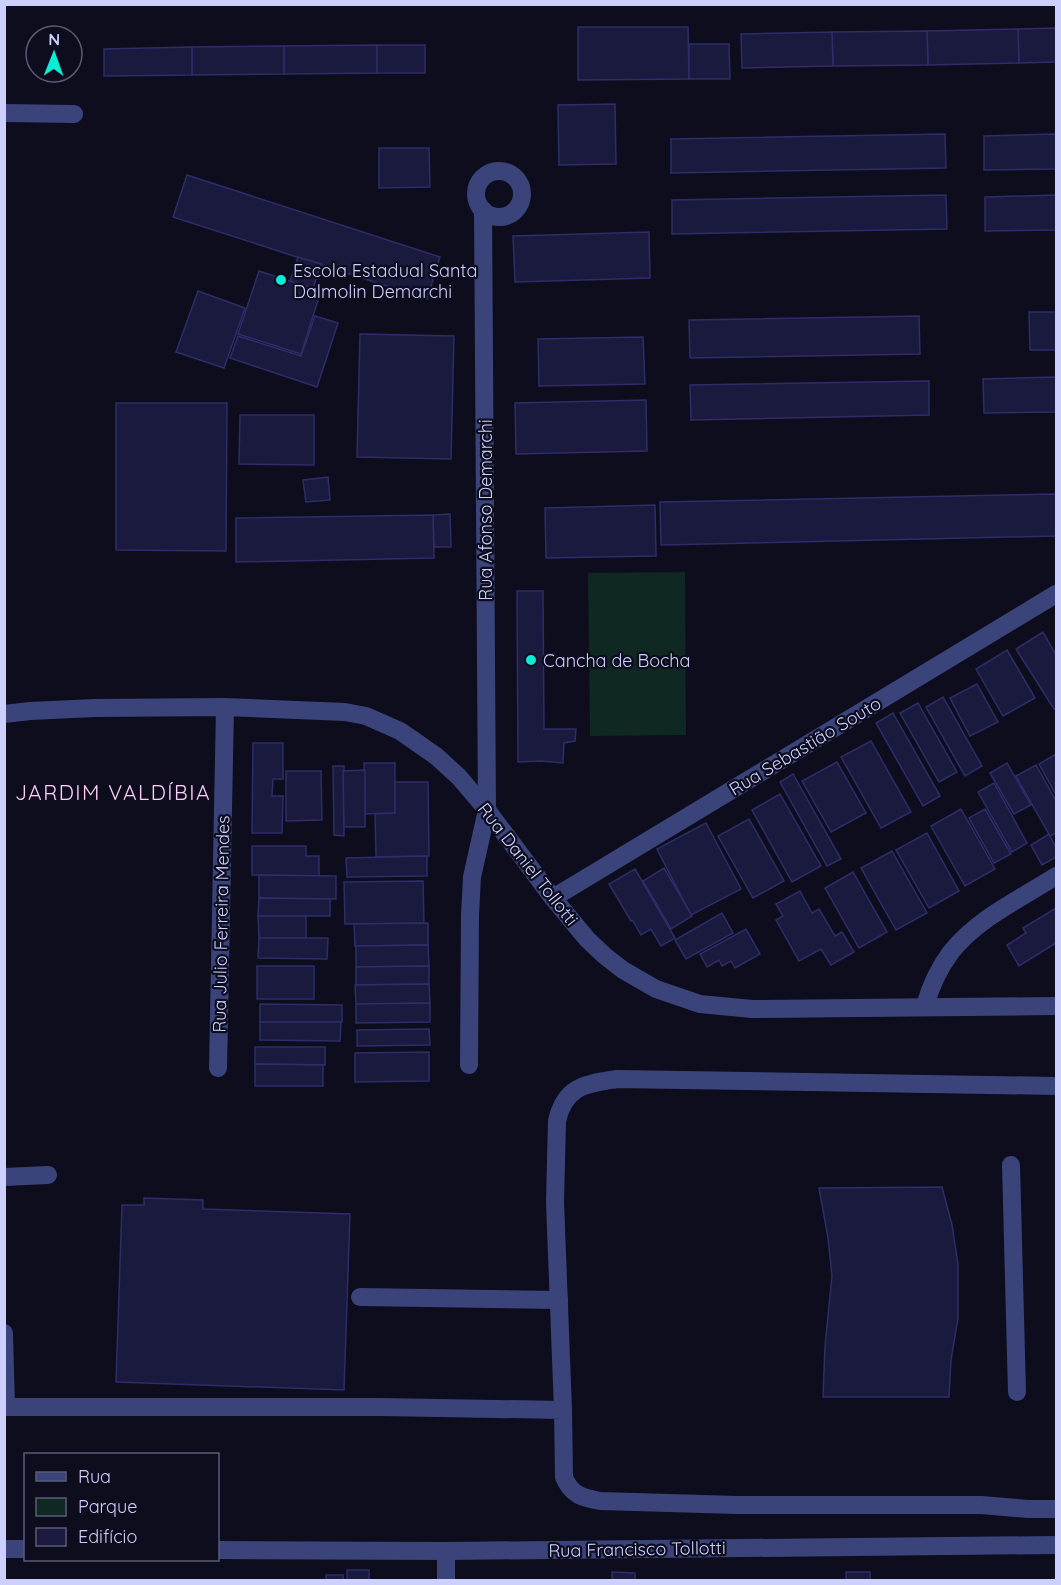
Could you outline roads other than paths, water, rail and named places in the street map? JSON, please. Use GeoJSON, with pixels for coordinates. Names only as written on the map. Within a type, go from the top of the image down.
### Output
{"type":"FeatureCollection","features":[{"type":"Feature","properties":{"kind":"street"},"geometry":{"type":"LineString","coordinates":[[4,113],[74,114]]}},
{"type":"Feature","properties":{"kind":"street","name":"Rua Afonso Demarchi"},"geometry":{"type":"LineString","coordinates":[[469,1065],[472,877],[487,810],[483,210]]}},
{"type":"Feature","properties":{"kind":"street","name":"Rua Sebastião Souto"},"geometry":{"type":"LineString","coordinates":[[553,898],[1056,594]]}},
{"type":"Feature","properties":{"kind":"street","name":"Rua Daniel Tollotti"},"geometry":{"type":"LineString","coordinates":[[4,714],[95,708],[225,707],[345,712],[366,716],[400,731],[436,756],[459,777],[587,939],[623,970],[656,989],[700,1004],[788,1010],[925,1006],[1056,1006]]}},
{"type":"Feature","properties":{"kind":"street","name":"Rua Julio Ferreira Mendes"},"geometry":{"type":"LineString","coordinates":[[218,1068],[225,707]]}},
{"type":"Feature","properties":{"kind":"street"},"geometry":{"type":"LineString","coordinates":[[925,1006],[940,969],[962,939],[993,915],[1056,876]]}},
{"type":"Feature","properties":{"kind":"street"},"geometry":{"type":"LineString","coordinates":[[1056,1086],[617,1079],[584,1085],[566,1098],[558,1113],[555,1202],[564,1477],[572,1492],[583,1498],[600,1501],[981,1505],[1056,1509]]}},
{"type":"Feature","properties":{"kind":"street"},"geometry":{"type":"LineString","coordinates":[[1011,1165],[1017,1392]]}},
{"type":"Feature","properties":{"kind":"street"},"geometry":{"type":"LineString","coordinates":[[4,1177],[48,1175]]}},
{"type":"Feature","properties":{"kind":"street"},"geometry":{"type":"LineString","coordinates":[[360,1297],[559,1300]]}},
{"type":"Feature","properties":{"kind":"street"},"geometry":{"type":"LineString","coordinates":[[4,1333],[5,1407],[369,1407],[563,1410]]}},
{"type":"Feature","properties":{"kind":"street","name":"Rua Francisco Tollotti"},"geometry":{"type":"LineString","coordinates":[[219,1550],[446,1551],[1056,1545]]}},
{"type":"Feature","properties":{"kind":"street"},"geometry":{"type":"LineString","coordinates":[[4,1549],[24,1550]]}},
{"type":"Feature","properties":{"kind":"street"},"geometry":{"type":"LineString","coordinates":[[446,1551],[446,1581]]}},
{"type":"Feature","properties":{"kind":"place","name":"Escola Estadual Santa Dalmolin Demarchi"},"geometry":{"type":"Point","coordinates":[281,280]}},
{"type":"Feature","properties":{"kind":"place","name":"Cancha de Bocha"},"geometry":{"type":"Point","coordinates":[531,660]}},
{"type":"Feature","properties":{"kind":"district","name":"JARDIM VALDÍBIA"},"geometry":{"type":"Point","coordinates":[113,792]}}]}
